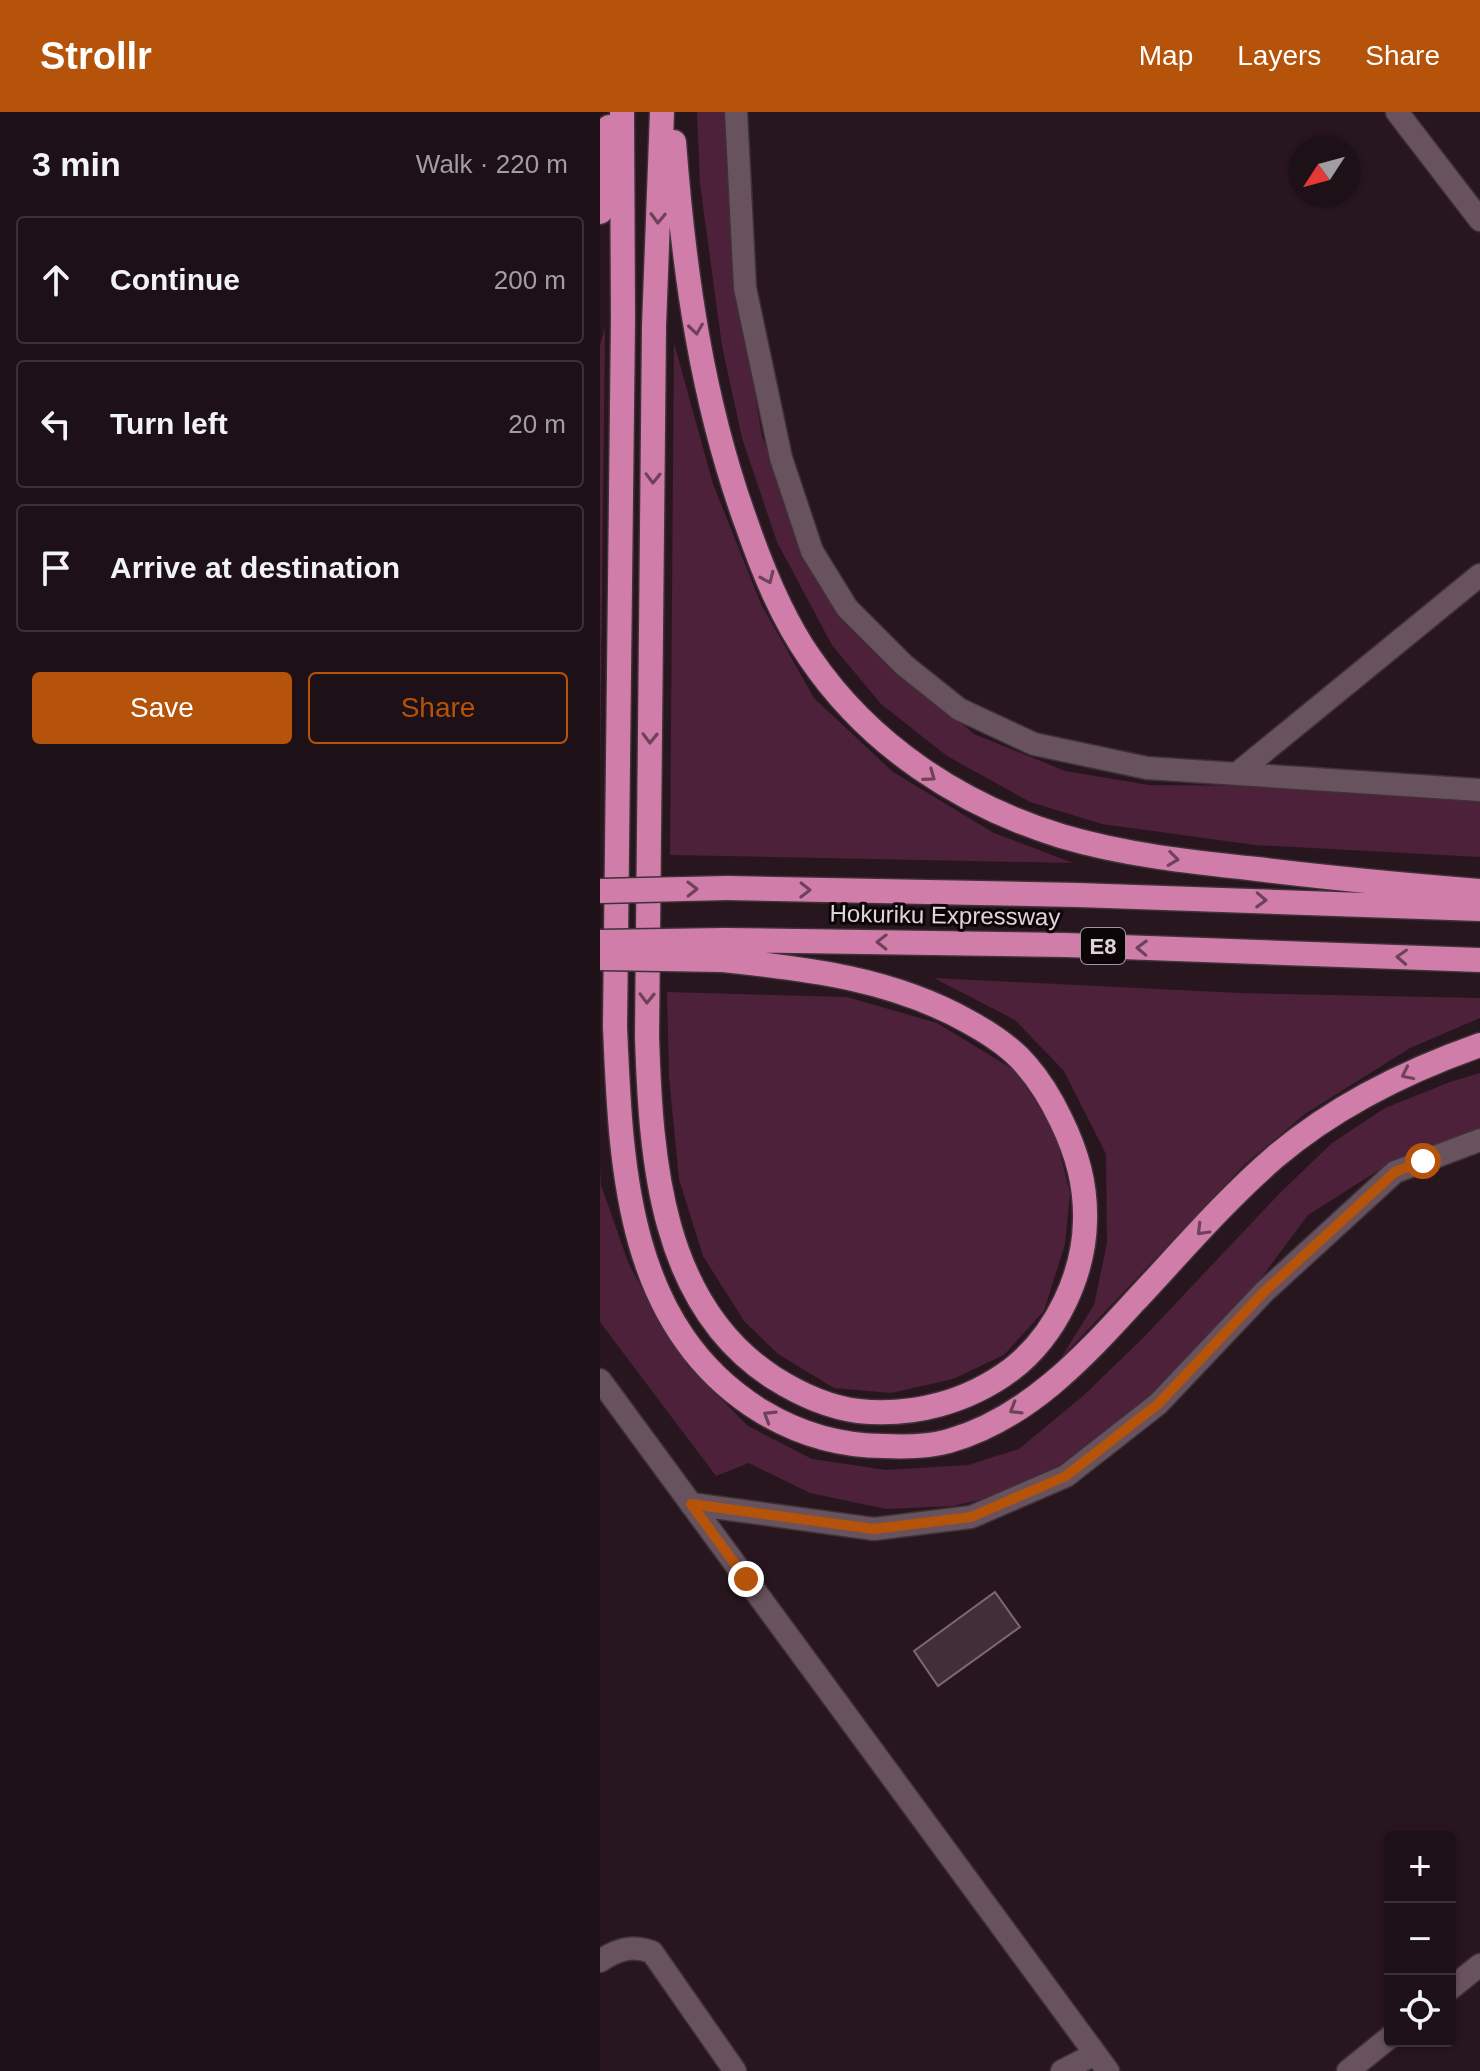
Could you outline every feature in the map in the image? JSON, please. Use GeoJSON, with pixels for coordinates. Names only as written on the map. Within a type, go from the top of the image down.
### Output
{"type":"FeatureCollection","features":[{"type":"Feature","properties":{"kind":"highway"},"geometry":{"type":"LineString","coordinates":[[600,212],[610,112]]}},
{"type":"Feature","properties":{"kind":"highway"},"geometry":{"type":"LineString","coordinates":[[622,112],[623,319],[615,1027],[619,1108],[626,1189],[641,1247],[659,1296],[684,1339],[712,1374],[746,1401],[787,1427],[825,1440],[865,1446],[908,1447],[947,1441],[983,1428],[1059,1379],[1240,1190],[1287,1148],[1368,1093],[1420,1068],[1480,1045]]}},
{"type":"Feature","properties":{"kind":"highway"},"geometry":{"type":"LineString","coordinates":[[600,958],[724,950],[853,977],[898,990],[945,1009],[990,1034],[1025,1064],[1054,1105],[1075,1149],[1082,1180],[1085,1245],[1070,1291],[1047,1333],[1014,1367],[971,1395],[928,1408],[881,1413],[835,1408],[796,1392],[753,1364],[719,1330],[692,1287],[672,1237],[658,1184],[650,1121],[647,1021],[654,326],[662,112]]}},
{"type":"Feature","properties":{"kind":"highway"},"geometry":{"type":"LineString","coordinates":[[671,112],[688,275],[700,359],[716,430],[751,537],[780,606],[809,658],[848,706],[893,749],[940,783],[996,812],[1061,836],[1141,855],[1372,882],[1480,891]]}},
{"type":"Feature","properties":{"kind":"highway","name":"Hokuriku Expressway"},"geometry":{"type":"LineString","coordinates":[[600,891],[727,888],[1108,896],[1480,909]]}},
{"type":"Feature","properties":{"kind":"highway","name":"Hokuriku Expressway"},"geometry":{"type":"LineString","coordinates":[[600,942],[724,950],[1066,945],[1480,960]]}},
{"type":"Feature","properties":{"kind":"street"},"geometry":{"type":"LineString","coordinates":[[736,112],[745,288],[781,458],[812,551],[847,608],[904,665],[959,709],[1034,744],[1147,768],[1480,790]]}},
{"type":"Feature","properties":{"kind":"street"},"geometry":{"type":"LineString","coordinates":[[1397,112],[1480,220]]}},
{"type":"Feature","properties":{"kind":"street"},"geometry":{"type":"LineString","coordinates":[[1239,772],[1480,575]]}},
{"type":"Feature","properties":{"kind":"street"},"geometry":{"type":"LineString","coordinates":[[691,1504],[874,1529],[971,1517],[1066,1476],[1158,1404],[1264,1292],[1395,1172],[1480,1140]]}},
{"type":"Feature","properties":{"kind":"street"},"geometry":{"type":"LineString","coordinates":[[600,1380],[1101,2062],[1062,2071]]}},
{"type":"Feature","properties":{"kind":"street"},"geometry":{"type":"LineString","coordinates":[[600,1961],[634,1946],[652,1952],[735,2071]]}},
{"type":"Feature","properties":{"kind":"street"},"geometry":{"type":"LineString","coordinates":[[1456,1984],[1480,1965]]}},
{"type":"Feature","properties":{"kind":"street"},"geometry":{"type":"LineString","coordinates":[[1348,2071],[1384,2042]]}},
{"type":"Feature","properties":{"kind":"shaded area"},"geometry":{"type":"Polygon","coordinates":[[[697,112],[725,112],[731,244],[762,437],[826,568],[893,664],[974,734],[1065,771],[1149,785],[1264,786],[1480,800],[1480,857],[1255,845],[1102,824],[1030,802],[947,756],[881,704],[832,645],[777,542],[742,438],[722,346],[700,184],[697,112]]]}},
{"type":"Feature","properties":{"kind":"shaded area"},"geometry":{"type":"Polygon","coordinates":[[[605,327],[600,773],[600,346],[605,327]]]}},
{"type":"Feature","properties":{"kind":"shaded area"},"geometry":{"type":"Polygon","coordinates":[[[674,343],[713,484],[761,604],[814,698],[893,772],[994,833],[1073,863],[670,855],[674,343]]]}},
{"type":"Feature","properties":{"kind":"shaded area"},"geometry":{"type":"Polygon","coordinates":[[[934,978],[1239,993],[1480,998],[1480,1018],[1410,1048],[1305,1114],[1245,1164],[1061,1358],[1094,1305],[1107,1243],[1106,1154],[1064,1071],[1015,1020],[934,978]]]}},
{"type":"Feature","properties":{"kind":"shaded area"},"geometry":{"type":"Polygon","coordinates":[[[667,992],[847,997],[937,1023],[1016,1071],[1054,1129],[1070,1193],[1065,1244],[1044,1311],[1004,1355],[953,1379],[891,1393],[834,1388],[778,1354],[744,1321],[703,1256],[679,1179],[669,1077],[667,992]]]}},
{"type":"Feature","properties":{"kind":"shaded area"},"geometry":{"type":"Polygon","coordinates":[[[1480,1073],[1480,1128],[1398,1158],[1308,1215],[1241,1305],[1110,1441],[1027,1489],[953,1506],[886,1509],[810,1493],[749,1463],[716,1476],[600,1322],[600,1169],[601,1185],[628,1262],[656,1315],[688,1366],[748,1426],[812,1459],[886,1470],[968,1465],[1019,1449],[1083,1396],[1332,1143],[1385,1108],[1480,1073]]]}},
{"type":"Feature","properties":{"kind":"building"},"geometry":{"type":"Polygon","coordinates":[[[995,1592],[1020,1627],[938,1686],[914,1651],[995,1592]]]}},
{"type":"Feature","properties":{"kind":"route"},"geometry":{"type":"LineString","coordinates":[[746,1579],[691,1504],[874,1529],[971,1517],[1066,1476],[1158,1404],[1264,1292],[1395,1172],[1423,1161]]}}]}
